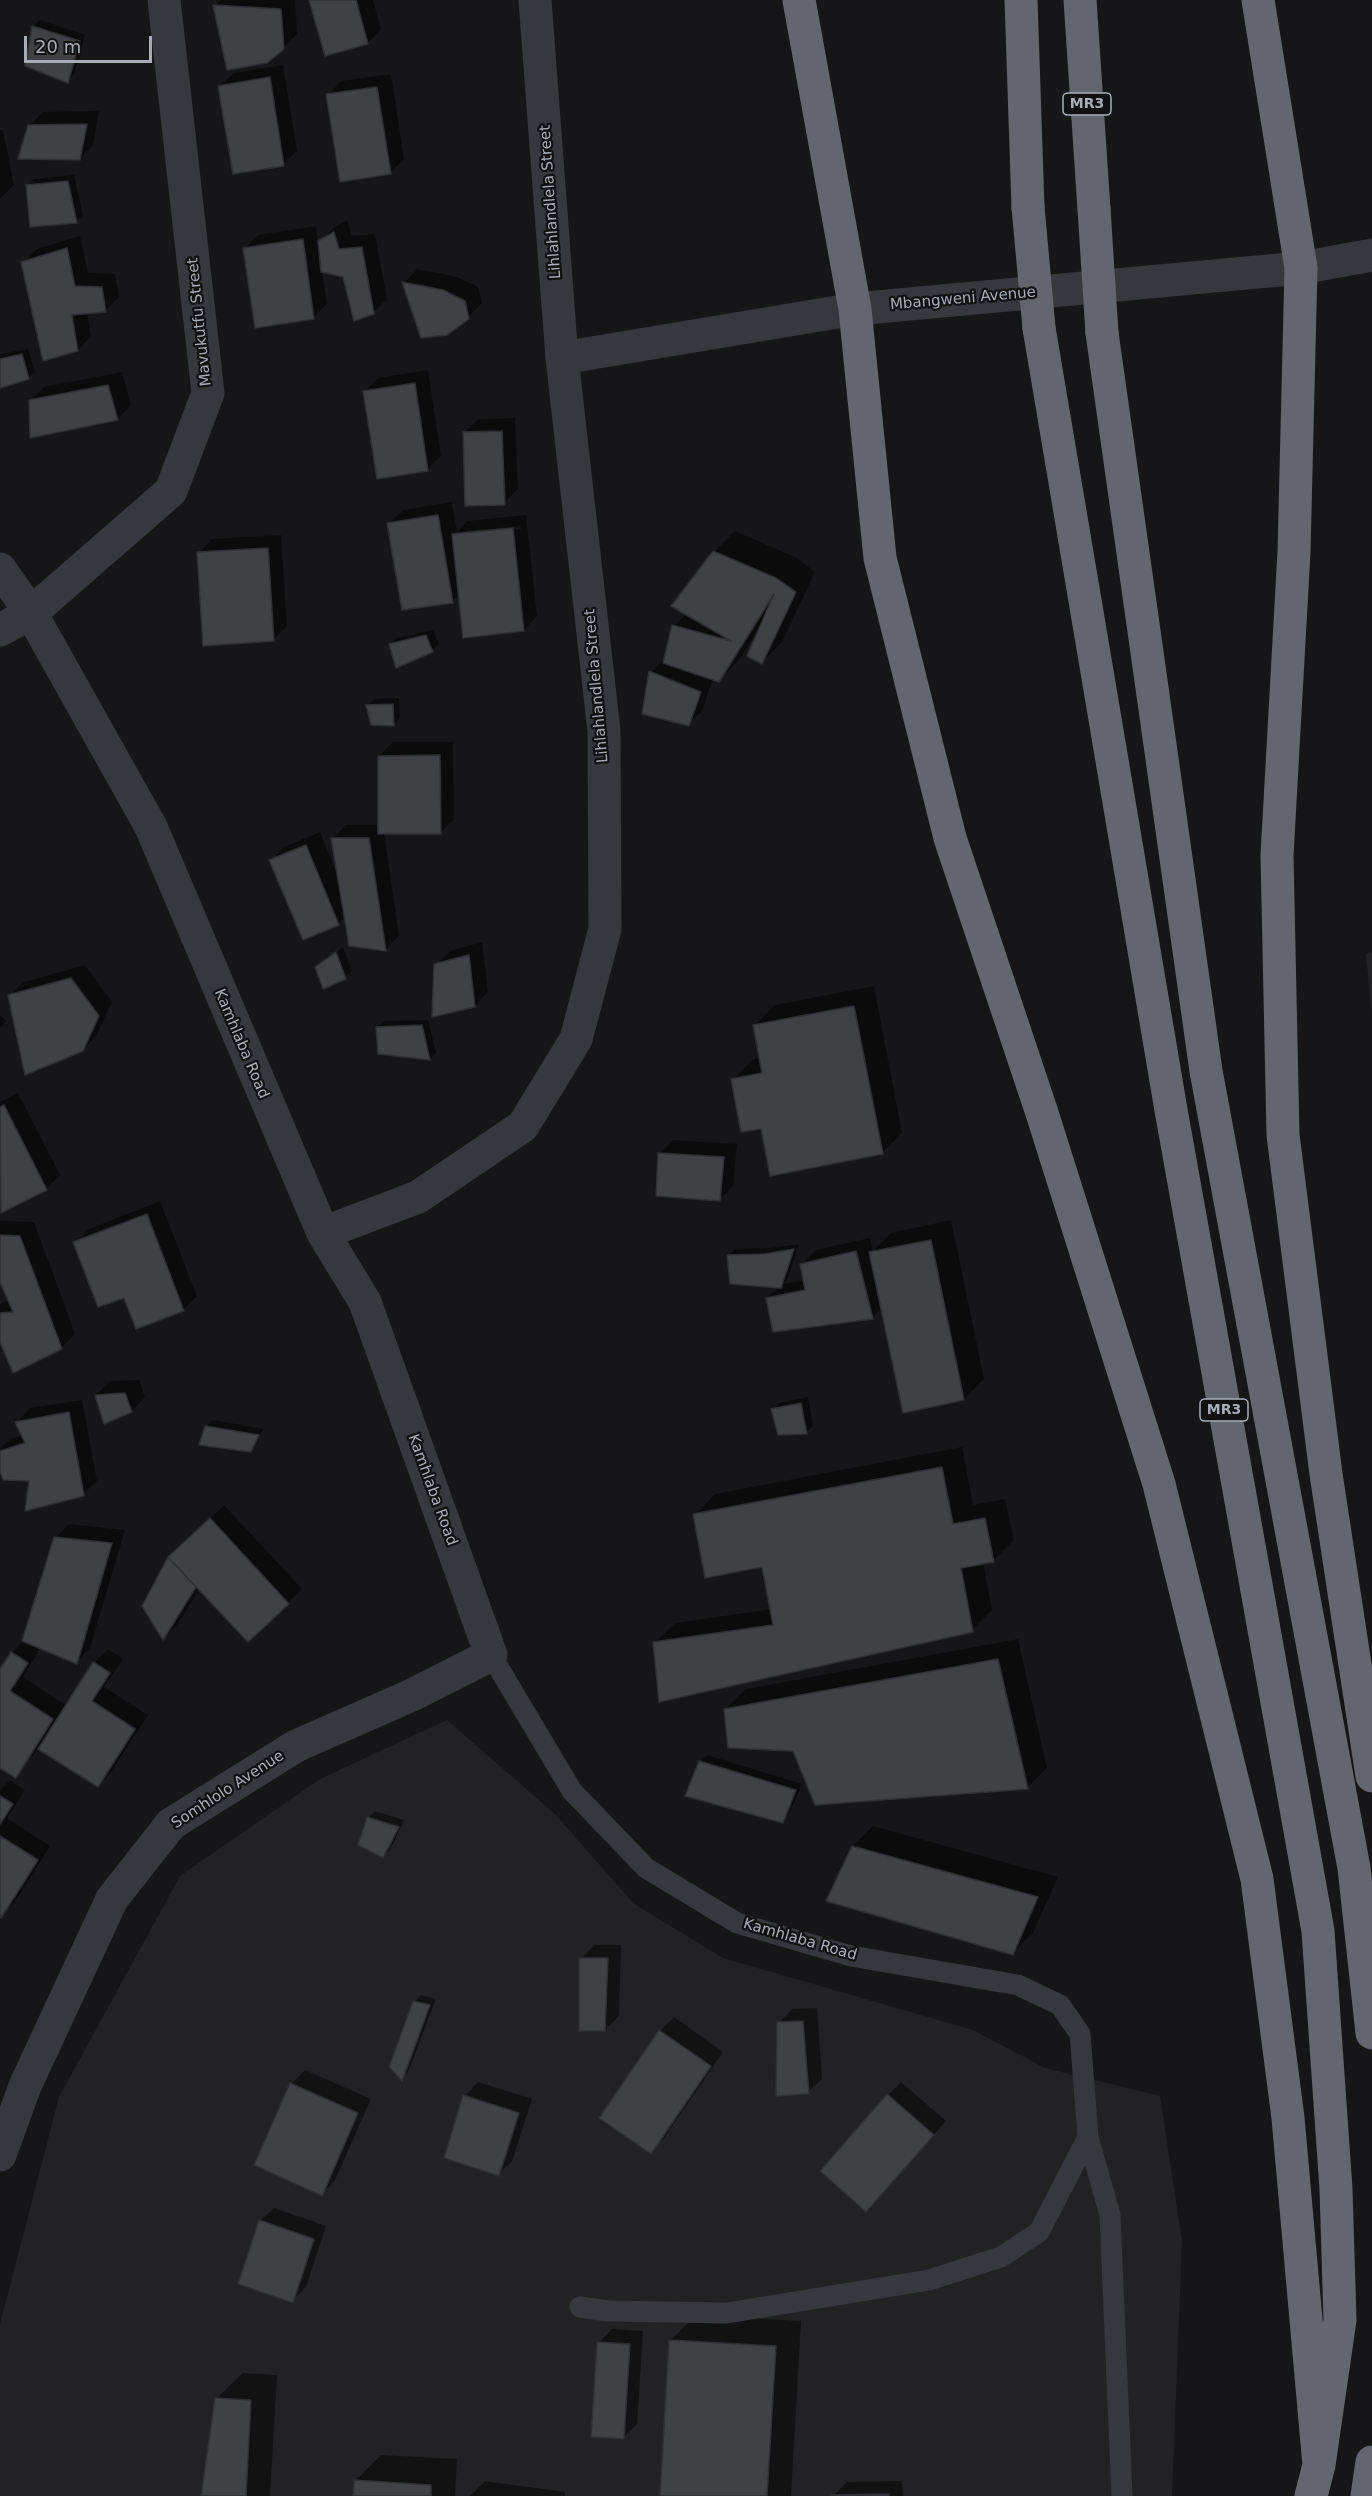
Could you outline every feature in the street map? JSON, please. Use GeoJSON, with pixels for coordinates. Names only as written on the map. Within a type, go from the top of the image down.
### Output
{"type":"FeatureCollection","features":[{"type":"Feature","properties":{"kind":"highway"},"geometry":{"type":"LineString","coordinates":[[799,0],[855,309],[880,558],[950,838],[1042,1113],[1159,1484],[1257,1880],[1288,2118],[1319,2465]]}},
{"type":"Feature","properties":{"kind":"highway","name":"MR3"},"geometry":{"type":"LineString","coordinates":[[1021,0],[1029,207],[1039,328],[1167,1087],[1318,1931],[1336,2189],[1340,2320],[1319,2465],[1311,2496]]}},
{"type":"Feature","properties":{"kind":"highway","name":"MR3"},"geometry":{"type":"LineString","coordinates":[[1080,0],[1102,333],[1206,1071],[1354,1868],[1372,2033]]}},
{"type":"Feature","properties":{"kind":"highway"},"geometry":{"type":"LineString","coordinates":[[1258,0],[1301,268],[1294,552],[1277,855],[1283,1136],[1326,1474],[1372,1776]]}},
{"type":"Feature","properties":{"kind":"highway"},"geometry":{"type":"LineString","coordinates":[[1367,2496],[1372,2462]]}},
{"type":"Feature","properties":{"kind":"street","name":"Mavukutfu Street"},"geometry":{"type":"LineString","coordinates":[[0,630],[31,613],[171,492],[208,393],[164,0]]}},
{"type":"Feature","properties":{"kind":"street","name":"Lihlahlandlela Street"},"geometry":{"type":"LineString","coordinates":[[322,1233],[418,1197],[523,1126],[576,1039],[605,928],[604,731],[562,358],[536,0]]}},
{"type":"Feature","properties":{"kind":"street","name":"Mbangweni Avenue"},"geometry":{"type":"LineString","coordinates":[[562,358],[855,309],[1301,268],[1370,257]]}},
{"type":"Feature","properties":{"kind":"street","name":"Kamhlaba Road"},"geometry":{"type":"LineString","coordinates":[[0,569],[31,613],[151,827],[322,1233],[365,1302],[491,1655]]}},
{"type":"Feature","properties":{"kind":"street","name":"Somhlolo Avenue"},"geometry":{"type":"LineString","coordinates":[[2,2141],[25,2086],[112,1899],[171,1824],[296,1746],[412,1695],[491,1655]]}},
{"type":"Feature","properties":{"kind":"lane","name":"Kamhlaba Road"},"geometry":{"type":"LineString","coordinates":[[491,1655],[572,1791],[646,1868],[737,1923],[851,1956],[1017,1985],[1060,2005],[1080,2034],[1088,2137],[1110,2215],[1122,2496]]}},
{"type":"Feature","properties":{"kind":"lane"},"geometry":{"type":"LineString","coordinates":[[580,2307],[608,2311],[727,2313],[929,2280],[1001,2257],[1039,2232],[1088,2137]]}},
{"type":"Feature","properties":{"kind":"shaded area"},"geometry":{"type":"Polygon","coordinates":[[[1372,952],[1372,1015],[1366,954],[1372,952]]]}},
{"type":"Feature","properties":{"kind":"shaded area"},"geometry":{"type":"Polygon","coordinates":[[[447,1720],[555,1814],[633,1903],[723,1958],[973,2030],[1045,2068],[1160,2096],[1182,2241],[1172,2496],[0,2496],[0,2324],[59,2097],[180,1876],[320,1779],[447,1720]]]}},
{"type":"Feature","properties":{"kind":"building"},"geometry":{"type":"Polygon","coordinates":[[[309,0],[356,0],[368,44],[325,56],[309,0]]]}},
{"type":"Feature","properties":{"kind":"building"},"geometry":{"type":"Polygon","coordinates":[[[213,5],[281,9],[284,49],[267,63],[227,70],[213,5]]]}},
{"type":"Feature","properties":{"kind":"building"},"geometry":{"type":"Polygon","coordinates":[[[32,26],[80,41],[68,83],[25,66],[32,26]]]}},
{"type":"Feature","properties":{"kind":"building"},"geometry":{"type":"Polygon","coordinates":[[[270,77],[284,166],[233,174],[218,86],[270,77]]]}},
{"type":"Feature","properties":{"kind":"building"},"geometry":{"type":"Polygon","coordinates":[[[377,87],[391,174],[340,182],[326,94],[377,87]]]}},
{"type":"Feature","properties":{"kind":"building"},"geometry":{"type":"Polygon","coordinates":[[[87,124],[80,160],[18,159],[28,125],[87,124]]]}},
{"type":"Feature","properties":{"kind":"building"},"geometry":{"type":"Polygon","coordinates":[[[68,181],[77,223],[30,227],[26,185],[68,181]]]}},
{"type":"Feature","properties":{"kind":"building"},"geometry":{"type":"Polygon","coordinates":[[[334,232],[339,249],[362,247],[374,314],[354,321],[343,277],[321,272],[318,241],[334,232]]]}},
{"type":"Feature","properties":{"kind":"building"},"geometry":{"type":"Polygon","coordinates":[[[303,239],[314,319],[255,328],[243,248],[303,239]]]}},
{"type":"Feature","properties":{"kind":"building"},"geometry":{"type":"Polygon","coordinates":[[[67,248],[75,286],[102,287],[106,312],[72,315],[78,351],[43,361],[21,262],[67,248]]]}},
{"type":"Feature","properties":{"kind":"building"},"geometry":{"type":"Polygon","coordinates":[[[402,282],[443,290],[465,301],[469,319],[447,335],[421,338],[402,282]]]}},
{"type":"Feature","properties":{"kind":"building"},"geometry":{"type":"Polygon","coordinates":[[[22,354],[29,379],[0,388],[0,359],[22,354]]]}},
{"type":"Feature","properties":{"kind":"building"},"geometry":{"type":"Polygon","coordinates":[[[415,383],[428,471],[377,479],[363,391],[415,383]]]}},
{"type":"Feature","properties":{"kind":"building"},"geometry":{"type":"Polygon","coordinates":[[[108,385],[118,420],[30,438],[29,400],[108,385]]]}},
{"type":"Feature","properties":{"kind":"building"},"geometry":{"type":"Polygon","coordinates":[[[502,431],[505,505],[465,506],[463,432],[502,431]]]}},
{"type":"Feature","properties":{"kind":"building"},"geometry":{"type":"Polygon","coordinates":[[[438,515],[453,603],[402,610],[387,523],[438,515]]]}},
{"type":"Feature","properties":{"kind":"building"},"geometry":{"type":"Polygon","coordinates":[[[513,528],[524,631],[463,638],[452,534],[513,528]]]}},
{"type":"Feature","properties":{"kind":"building"},"geometry":{"type":"Polygon","coordinates":[[[268,548],[274,641],[203,646],[197,552],[268,548]]]}},
{"type":"Feature","properties":{"kind":"building"},"geometry":{"type":"Polygon","coordinates":[[[713,551],[776,578],[796,592],[762,664],[747,656],[774,594],[719,682],[663,663],[672,625],[731,641],[671,606],[713,551]]]}},
{"type":"Feature","properties":{"kind":"building"},"geometry":{"type":"Polygon","coordinates":[[[426,635],[433,652],[396,668],[389,644],[426,635]]]}},
{"type":"Feature","properties":{"kind":"building"},"geometry":{"type":"Polygon","coordinates":[[[649,671],[701,692],[689,726],[642,714],[649,671]]]}},
{"type":"Feature","properties":{"kind":"building"},"geometry":{"type":"Polygon","coordinates":[[[393,704],[394,726],[371,725],[366,705],[393,704]]]}},
{"type":"Feature","properties":{"kind":"building"},"geometry":{"type":"Polygon","coordinates":[[[440,755],[441,834],[378,834],[378,756],[440,755]]]}},
{"type":"Feature","properties":{"kind":"building"},"geometry":{"type":"Polygon","coordinates":[[[331,838],[369,838],[386,951],[349,946],[331,838]]]}},
{"type":"Feature","properties":{"kind":"building"},"geometry":{"type":"Polygon","coordinates":[[[306,845],[339,925],[303,940],[269,860],[306,845]]]}},
{"type":"Feature","properties":{"kind":"building"},"geometry":{"type":"Polygon","coordinates":[[[336,952],[346,979],[323,989],[315,967],[336,952]]]}},
{"type":"Feature","properties":{"kind":"building"},"geometry":{"type":"Polygon","coordinates":[[[469,955],[475,1007],[432,1017],[434,964],[469,955]]]}},
{"type":"Feature","properties":{"kind":"building"},"geometry":{"type":"Polygon","coordinates":[[[71,978],[99,1016],[83,1051],[25,1075],[8,995],[71,978]]]}},
{"type":"Feature","properties":{"kind":"building"},"geometry":{"type":"Polygon","coordinates":[[[854,1006],[883,1154],[770,1176],[761,1129],[741,1132],[731,1079],[762,1073],[753,1025],[854,1006]]]}},
{"type":"Feature","properties":{"kind":"building"},"geometry":{"type":"Polygon","coordinates":[[[422,1025],[430,1060],[378,1054],[376,1027],[422,1025]]]}},
{"type":"Feature","properties":{"kind":"building"},"geometry":{"type":"Polygon","coordinates":[[[4,1105],[47,1190],[1,1213],[0,1107],[4,1105]]]}},
{"type":"Feature","properties":{"kind":"building"},"geometry":{"type":"Polygon","coordinates":[[[658,1153],[724,1157],[720,1201],[656,1196],[658,1153]]]}},
{"type":"Feature","properties":{"kind":"building"},"geometry":{"type":"Polygon","coordinates":[[[147,1214],[184,1311],[136,1329],[124,1298],[98,1307],[73,1242],[147,1214]]]}},
{"type":"Feature","properties":{"kind":"building"},"geometry":{"type":"Polygon","coordinates":[[[0,1235],[20,1236],[62,1349],[13,1373],[0,1342],[0,1313],[13,1312],[0,1282],[0,1235]]]}},
{"type":"Feature","properties":{"kind":"building"},"geometry":{"type":"Polygon","coordinates":[[[931,1240],[964,1400],[903,1413],[869,1252],[931,1240]]]}},
{"type":"Feature","properties":{"kind":"building"},"geometry":{"type":"Polygon","coordinates":[[[794,1249],[781,1288],[730,1284],[727,1255],[764,1254],[794,1249]]]}},
{"type":"Feature","properties":{"kind":"building"},"geometry":{"type":"Polygon","coordinates":[[[856,1251],[873,1319],[773,1332],[766,1298],[805,1290],[800,1264],[856,1251]]]}},
{"type":"Feature","properties":{"kind":"building"},"geometry":{"type":"Polygon","coordinates":[[[125,1393],[132,1412],[104,1424],[95,1395],[125,1393]]]}},
{"type":"Feature","properties":{"kind":"building"},"geometry":{"type":"Polygon","coordinates":[[[801,1403],[807,1434],[778,1435],[771,1409],[801,1403]]]}},
{"type":"Feature","properties":{"kind":"building"},"geometry":{"type":"Polygon","coordinates":[[[69,1412],[84,1496],[25,1511],[29,1481],[3,1480],[0,1471],[0,1451],[25,1443],[15,1422],[69,1412]]]}},
{"type":"Feature","properties":{"kind":"building"},"geometry":{"type":"Polygon","coordinates":[[[205,1426],[259,1435],[251,1452],[199,1445],[205,1426]]]}},
{"type":"Feature","properties":{"kind":"building"},"geometry":{"type":"Polygon","coordinates":[[[942,1467],[953,1524],[985,1518],[994,1562],[961,1568],[973,1632],[659,1702],[653,1642],[773,1625],[762,1567],[705,1578],[693,1514],[942,1467]]]}},
{"type":"Feature","properties":{"kind":"building"},"geometry":{"type":"Polygon","coordinates":[[[210,1518],[289,1604],[248,1642],[168,1557],[210,1518]]]}},
{"type":"Feature","properties":{"kind":"building"},"geometry":{"type":"Polygon","coordinates":[[[54,1537],[112,1543],[77,1664],[22,1641],[54,1537]]]}},
{"type":"Feature","properties":{"kind":"building"},"geometry":{"type":"Polygon","coordinates":[[[168,1557],[196,1587],[163,1640],[142,1606],[168,1557]]]}},
{"type":"Feature","properties":{"kind":"building"},"geometry":{"type":"Polygon","coordinates":[[[11,1652],[28,1663],[10,1691],[53,1719],[16,1778],[0,1768],[0,1669],[11,1652]]]}},
{"type":"Feature","properties":{"kind":"building"},"geometry":{"type":"Polygon","coordinates":[[[998,1659],[1028,1789],[815,1805],[793,1751],[728,1748],[724,1709],[998,1659]]]}},
{"type":"Feature","properties":{"kind":"building"},"geometry":{"type":"Polygon","coordinates":[[[93,1662],[110,1673],[92,1701],[135,1729],[98,1787],[38,1749],[93,1662]]]}},
{"type":"Feature","properties":{"kind":"building"},"geometry":{"type":"Polygon","coordinates":[[[699,1761],[796,1790],[783,1823],[685,1796],[699,1761]]]}},
{"type":"Feature","properties":{"kind":"building"},"geometry":{"type":"Polygon","coordinates":[[[0,1796],[13,1804],[0,1824],[0,1796]]]}},
{"type":"Feature","properties":{"kind":"building"},"geometry":{"type":"Polygon","coordinates":[[[367,1817],[399,1827],[383,1858],[358,1845],[367,1817]]]}},
{"type":"Feature","properties":{"kind":"building"},"geometry":{"type":"Polygon","coordinates":[[[0,1836],[38,1860],[1,1918],[0,1918],[0,1836]]]}},
{"type":"Feature","properties":{"kind":"building"},"geometry":{"type":"Polygon","coordinates":[[[852,1846],[1038,1897],[1013,1955],[826,1901],[852,1846]]]}},
{"type":"Feature","properties":{"kind":"building"},"geometry":{"type":"Polygon","coordinates":[[[579,1958],[608,1958],[605,2031],[579,2031],[579,1958]]]}},
{"type":"Feature","properties":{"kind":"building"},"geometry":{"type":"Polygon","coordinates":[[[413,2001],[430,2005],[402,2081],[389,2067],[413,2001]]]}},
{"type":"Feature","properties":{"kind":"building"},"geometry":{"type":"Polygon","coordinates":[[[803,2021],[809,2094],[776,2096],[777,2022],[803,2021]]]}},
{"type":"Feature","properties":{"kind":"building"},"geometry":{"type":"Polygon","coordinates":[[[659,2030],[711,2066],[651,2154],[599,2118],[659,2030]]]}},
{"type":"Feature","properties":{"kind":"building"},"geometry":{"type":"Polygon","coordinates":[[[290,2083],[358,2113],[322,2196],[254,2165],[290,2083]]]}},
{"type":"Feature","properties":{"kind":"building"},"geometry":{"type":"Polygon","coordinates":[[[887,2094],[934,2135],[866,2212],[820,2171],[887,2094]]]}},
{"type":"Feature","properties":{"kind":"building"},"geometry":{"type":"Polygon","coordinates":[[[463,2095],[519,2113],[499,2176],[444,2158],[463,2095]]]}},
{"type":"Feature","properties":{"kind":"building"},"geometry":{"type":"Polygon","coordinates":[[[259,2220],[314,2239],[293,2303],[238,2284],[259,2220]]]}},
{"type":"Feature","properties":{"kind":"building"},"geometry":{"type":"Polygon","coordinates":[[[669,2340],[776,2346],[767,2496],[660,2496],[669,2340]]]}},
{"type":"Feature","properties":{"kind":"building"},"geometry":{"type":"Polygon","coordinates":[[[597,2342],[630,2344],[624,2439],[591,2437],[597,2342]]]}},
{"type":"Feature","properties":{"kind":"building"},"geometry":{"type":"Polygon","coordinates":[[[215,2398],[251,2400],[246,2496],[201,2496],[215,2398]]]}},
{"type":"Feature","properties":{"kind":"building"},"geometry":{"type":"Polygon","coordinates":[[[354,2480],[431,2485],[431,2496],[353,2496],[354,2480]]]}},
{"type":"Feature","properties":{"kind":"building"},"geometry":{"type":"Polygon","coordinates":[[[889,2494],[889,2496],[832,2496],[832,2495],[889,2494]]]}}]}
